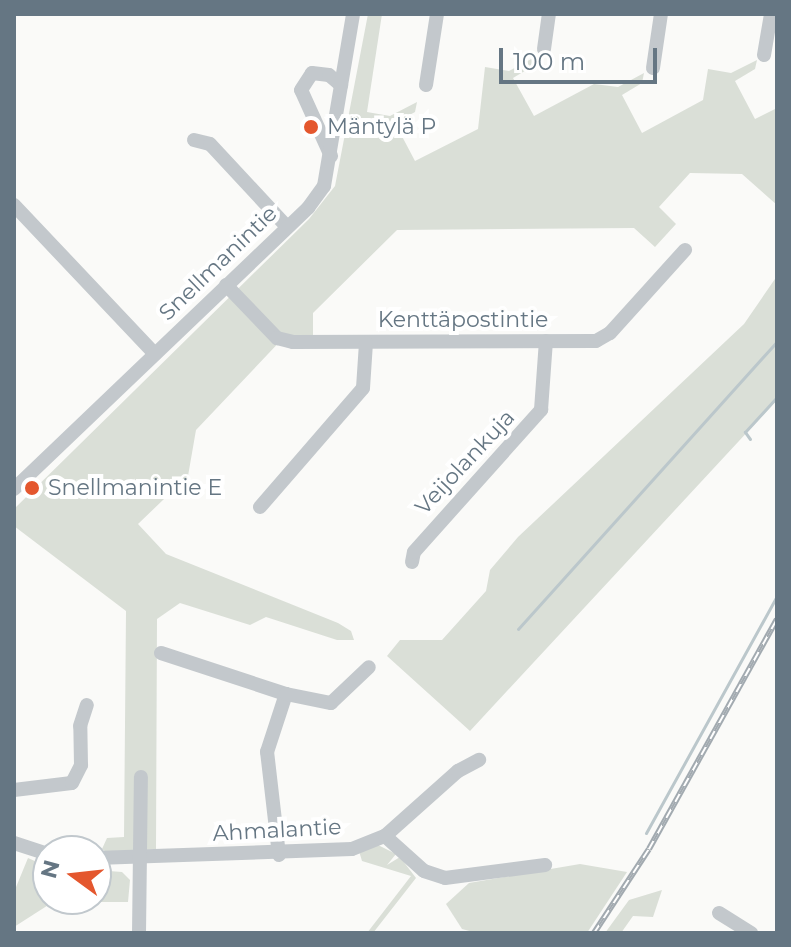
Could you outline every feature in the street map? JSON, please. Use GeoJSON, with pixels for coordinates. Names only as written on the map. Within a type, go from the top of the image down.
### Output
{"type":"FeatureCollection","features":[{"type":"Feature","properties":{"kind":"street","name":"Snellmanintie"},"geometry":{"type":"LineString","coordinates":[[14,489],[287,227],[324,186],[332,156],[353,14]]}},
{"type":"Feature","properties":{"kind":"street"},"geometry":{"type":"LineString","coordinates":[[426,85],[437,14]]}},
{"type":"Feature","properties":{"kind":"street"},"geometry":{"type":"LineString","coordinates":[[544,49],[549,14]]}},
{"type":"Feature","properties":{"kind":"street"},"geometry":{"type":"LineString","coordinates":[[653,68],[661,14]]}},
{"type":"Feature","properties":{"kind":"street"},"geometry":{"type":"LineString","coordinates":[[764,55],[771,14]]}},
{"type":"Feature","properties":{"kind":"street"},"geometry":{"type":"LineString","coordinates":[[332,156],[301,90],[312,73],[329,75],[341,85]]}},
{"type":"Feature","properties":{"kind":"street"},"geometry":{"type":"LineString","coordinates":[[194,140],[210,144],[287,227]]}},
{"type":"Feature","properties":{"kind":"street"},"geometry":{"type":"LineString","coordinates":[[14,205],[155,354]]}},
{"type":"Feature","properties":{"kind":"street","name":"Kenttäpostintie"},"geometry":{"type":"LineString","coordinates":[[226,285],[277,338],[366,343],[546,341],[605,337],[685,250]]}},
{"type":"Feature","properties":{"kind":"street","name":"Veijolankuja"},"geometry":{"type":"LineString","coordinates":[[412,562],[421,543],[541,410],[546,341]]}},
{"type":"Feature","properties":{"kind":"street"},"geometry":{"type":"LineString","coordinates":[[260,507],[363,388],[366,343]]}},
{"type":"Feature","properties":{"kind":"street"},"geometry":{"type":"LineString","coordinates":[[161,653],[286,694],[331,703],[369,667]]}},
{"type":"Feature","properties":{"kind":"street"},"geometry":{"type":"LineString","coordinates":[[279,855],[267,752],[286,694]]}},
{"type":"Feature","properties":{"kind":"street"},"geometry":{"type":"LineString","coordinates":[[14,790],[72,783],[81,765],[80,726],[87,705]]}},
{"type":"Feature","properties":{"kind":"street","name":"Ahmalantie"},"geometry":{"type":"LineString","coordinates":[[112,858],[279,855],[352,849],[385,836],[458,771],[479,760]]}},
{"type":"Feature","properties":{"kind":"street"},"geometry":{"type":"LineString","coordinates":[[139,933],[141,777]]}},
{"type":"Feature","properties":{"kind":"street"},"geometry":{"type":"LineString","coordinates":[[385,836],[424,871],[445,878],[545,865]]}},
{"type":"Feature","properties":{"kind":"street"},"geometry":{"type":"LineString","coordinates":[[719,913],[751,933]]}},
{"type":"Feature","properties":{"kind":"shaded area"},"geometry":{"type":"Polygon","coordinates":[[[368,14],[382,14],[367,112],[390,116],[417,102],[415,112],[395,123],[415,161],[478,129],[485,67],[509,71],[535,57],[533,66],[513,78],[534,116],[594,84],[618,87],[644,73],[642,83],[622,95],[642,133],[703,100],[708,69],[731,73],[757,60],[755,69],[735,81],[755,119],[777,108],[777,205],[742,174],[690,173],[659,207],[676,224],[655,247],[634,228],[397,230],[313,313],[313,337],[286,335],[196,430],[188,476],[138,524],[166,554],[338,623],[351,631],[354,640],[337,640],[266,617],[250,625],[180,603],[157,619],[156,849],[112,852],[112,838],[124,837],[126,611],[14,526],[14,509],[309,219],[335,186],[368,14]]]}},
{"type":"Feature","properties":{"kind":"shaded area"},"geometry":{"type":"Polygon","coordinates":[[[777,276],[777,400],[470,731],[387,656],[400,640],[442,640],[486,591],[490,570],[518,537],[744,324],[777,276]]]}},
{"type":"Feature","properties":{"kind":"shaded area"},"geometry":{"type":"Polygon","coordinates":[[[378,845],[396,854],[387,865],[400,857],[416,878],[373,933],[367,933],[411,876],[362,861],[359,851],[378,845]]]}},
{"type":"Feature","properties":{"kind":"shaded area"},"geometry":{"type":"Polygon","coordinates":[[[28,858],[32,860],[33,915],[14,927],[14,892],[28,858]]]}},
{"type":"Feature","properties":{"kind":"shaded area"},"geometry":{"type":"Polygon","coordinates":[[[580,864],[627,872],[587,933],[477,933],[462,929],[446,904],[469,883],[580,864]]]}},
{"type":"Feature","properties":{"kind":"shaded area"},"geometry":{"type":"Polygon","coordinates":[[[112,871],[122,872],[130,880],[128,902],[112,902],[112,871]]]}},
{"type":"Feature","properties":{"kind":"shaded area"},"geometry":{"type":"Polygon","coordinates":[[[662,890],[653,917],[633,916],[621,933],[605,933],[629,900],[662,890]]]}},
{"type":"Feature","properties":{"kind":"waterway"},"geometry":{"type":"LineString","coordinates":[[518,629],[777,341]]}},
{"type":"Feature","properties":{"kind":"waterway"},"geometry":{"type":"LineString","coordinates":[[750,439],[745,432],[777,397]]}},
{"type":"Feature","properties":{"kind":"waterway"},"geometry":{"type":"LineString","coordinates":[[646,833],[777,596]]}},
{"type":"Feature","properties":{"kind":"railway"},"geometry":{"type":"LineString","coordinates":[[594,933],[649,849],[777,619]]}},
{"type":"Feature","properties":{"kind":"place","name":"Mäntylä P"},"geometry":{"type":"Point","coordinates":[311,127]}},
{"type":"Feature","properties":{"kind":"place","name":"Snellmanintie E"},"geometry":{"type":"Point","coordinates":[32,488]}}]}
